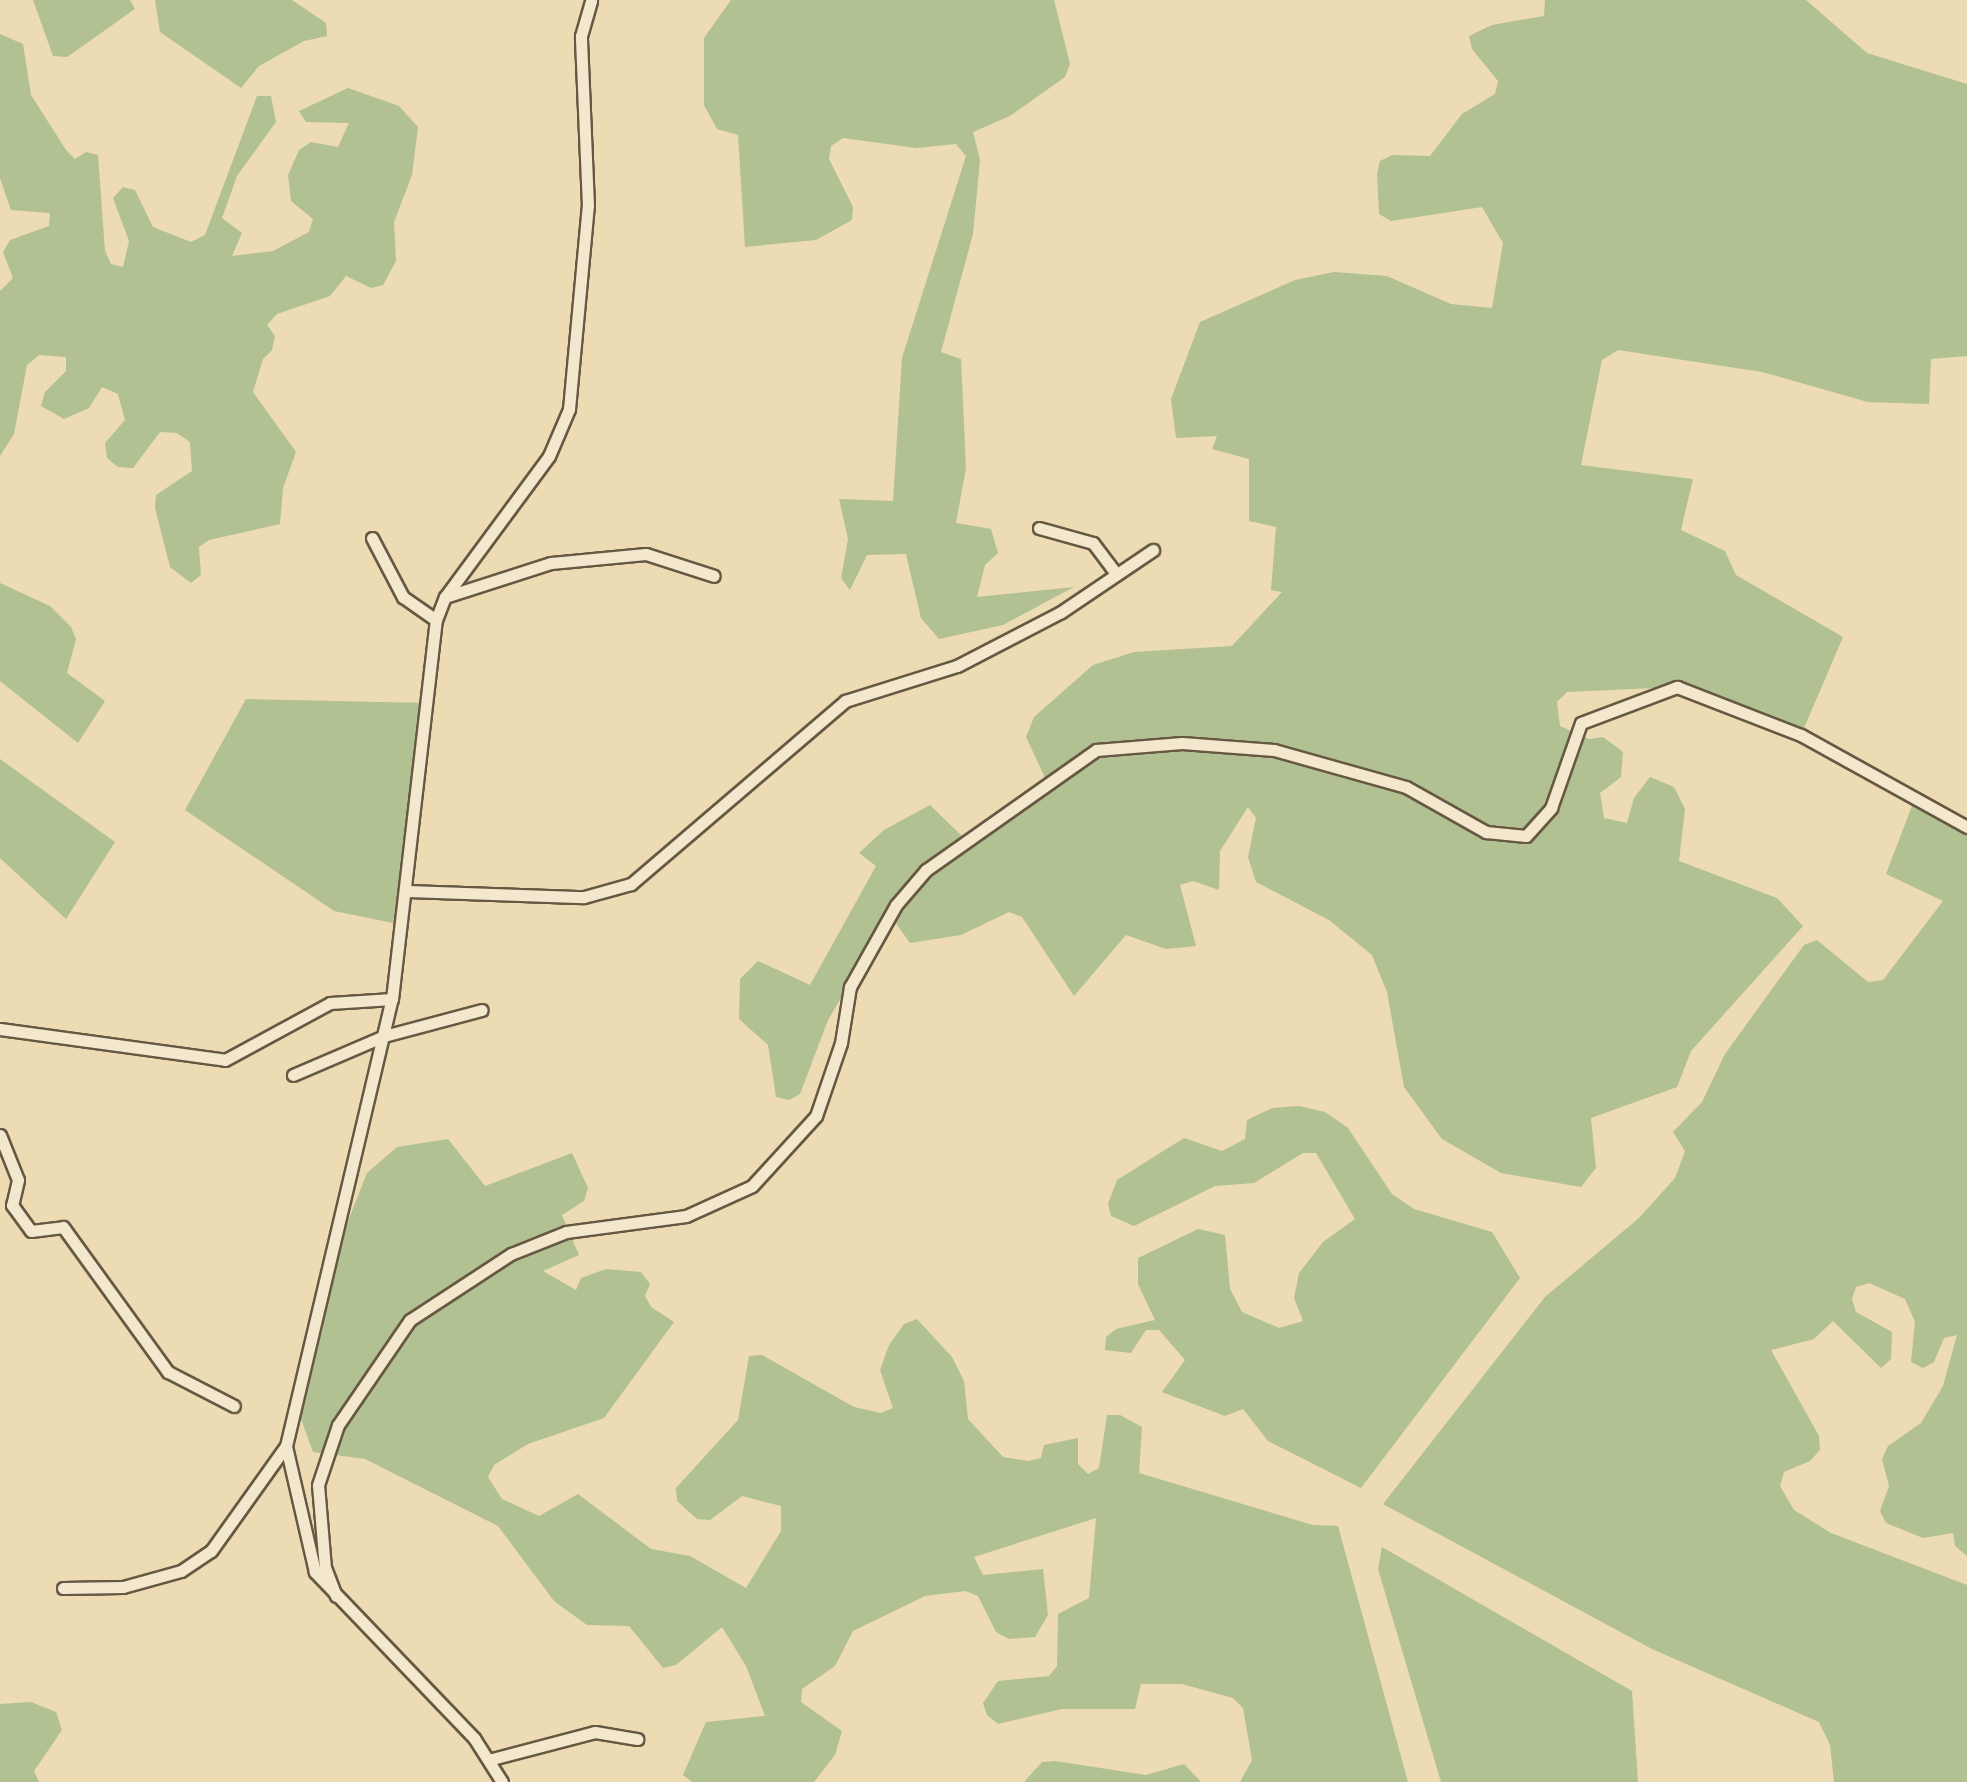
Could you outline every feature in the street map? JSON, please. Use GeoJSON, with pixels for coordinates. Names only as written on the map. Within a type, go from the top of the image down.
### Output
{"type":"FeatureCollection","features":[{"type":"Feature","properties":{"kind":"street"},"geometry":{"type":"LineString","coordinates":[[63,1588],[123,1587],[181,1571],[211,1551],[286,1446],[392,999],[408,891],[436,620],[445,597],[540,470],[569,409],[588,206],[581,36],[591,0]]}},
{"type":"Feature","properties":{"kind":"street"},"geometry":{"type":"LineString","coordinates":[[1039,528],[1093,543],[1116,573]]}},
{"type":"Feature","properties":{"kind":"street"},"geometry":{"type":"LineString","coordinates":[[372,538],[403,597],[436,620]]}},
{"type":"Feature","properties":{"kind":"street"},"geometry":{"type":"LineString","coordinates":[[408,891],[584,897],[631,884],[845,701],[957,666],[1061,612],[1153,550]]}},
{"type":"Feature","properties":{"kind":"street"},"geometry":{"type":"LineString","coordinates":[[445,597],[551,563],[646,554],[714,576]]}},
{"type":"Feature","properties":{"kind":"street"},"geometry":{"type":"LineString","coordinates":[[336,1596],[325,1568],[318,1485],[338,1425],[368,1372],[410,1320],[511,1254],[566,1232],[686,1216],[752,1186],[816,1116],[841,1043],[850,987],[896,905],[926,870],[1096,750],[1182,743],[1274,750],[1361,771],[1406,787],[1486,832],[1519,837],[1544,820],[1581,723],[1677,687],[1801,735],[1967,827]]}},
{"type":"Feature","properties":{"kind":"street"},"geometry":{"type":"LineString","coordinates":[[0,1029],[225,1060],[330,1003],[392,999]]}},
{"type":"Feature","properties":{"kind":"street"},"geometry":{"type":"LineString","coordinates":[[293,1075],[384,1036],[482,1010]]}},
{"type":"Feature","properties":{"kind":"street"},"geometry":{"type":"LineString","coordinates":[[0,1135],[18,1180],[12,1205],[31,1231],[63,1227],[168,1372],[234,1406]]}},
{"type":"Feature","properties":{"kind":"street"},"geometry":{"type":"LineString","coordinates":[[286,1446],[307,1549],[315,1572],[492,1759],[502,1782]]}},
{"type":"Feature","properties":{"kind":"street"},"geometry":{"type":"LineString","coordinates":[[492,1759],[595,1732],[637,1739]]}},
{"type":"Feature","properties":{"kind":"green space"},"geometry":{"type":"Polygon","coordinates":[[[33,0],[130,0],[135,9],[67,57],[53,56],[33,0]]]}},
{"type":"Feature","properties":{"kind":"green space"},"geometry":{"type":"Polygon","coordinates":[[[155,0],[292,0],[326,23],[327,36],[304,41],[259,66],[241,88],[160,32],[155,0]]]}},
{"type":"Feature","properties":{"kind":"green space"},"geometry":{"type":"Polygon","coordinates":[[[731,0],[1054,0],[1070,64],[1065,77],[1010,116],[973,132],[980,160],[973,234],[941,352],[961,359],[966,468],[956,523],[991,529],[998,553],[985,565],[977,597],[1074,587],[1003,625],[939,639],[921,618],[906,554],[867,555],[850,590],[841,578],[848,539],[839,499],[893,501],[902,358],[966,156],[956,144],[916,148],[843,138],[831,146],[829,159],[853,207],[852,220],[816,240],[745,247],[738,135],[717,129],[704,105],[704,38],[731,0]]]}},
{"type":"Feature","properties":{"kind":"green space"},"geometry":{"type":"Polygon","coordinates":[[[1545,0],[1806,0],[1867,53],[1967,84],[1967,356],[1931,359],[1929,404],[1868,402],[1762,372],[1618,350],[1602,360],[1581,465],[1693,479],[1681,530],[1725,551],[1736,575],[1843,637],[1801,735],[1677,687],[1567,692],[1557,702],[1560,726],[1589,739],[1603,737],[1623,752],[1621,777],[1600,793],[1604,818],[1627,823],[1634,798],[1650,777],[1674,787],[1685,809],[1679,861],[1777,898],[1803,926],[1691,1051],[1677,1087],[1591,1118],[1596,1168],[1581,1187],[1501,1173],[1442,1139],[1404,1087],[1387,992],[1372,955],[1329,920],[1256,882],[1248,857],[1256,818],[1248,807],[1220,851],[1219,890],[1193,881],[1180,885],[1196,946],[1166,949],[1126,935],[1074,996],[1022,917],[1009,912],[961,935],[910,943],[890,915],[828,1020],[800,1094],[789,1100],[776,1097],[768,1045],[739,1019],[740,979],[758,961],[810,985],[876,866],[859,853],[884,830],[930,805],[967,841],[1048,784],[1026,737],[1034,717],[1093,665],[1134,652],[1232,646],[1282,592],[1271,590],[1276,527],[1249,521],[1249,459],[1212,449],[1217,436],[1176,438],[1171,399],[1200,322],[1295,280],[1334,272],[1387,276],[1451,304],[1492,308],[1503,243],[1482,207],[1391,221],[1379,214],[1377,174],[1380,161],[1392,155],[1430,156],[1462,114],[1495,94],[1498,81],[1472,49],[1469,36],[1492,25],[1544,16],[1545,0]]]}},
{"type":"Feature","properties":{"kind":"green space"},"geometry":{"type":"Polygon","coordinates":[[[0,34],[23,44],[31,95],[66,150],[75,159],[86,152],[98,155],[105,251],[111,264],[123,267],[129,241],[113,198],[123,187],[135,190],[153,227],[191,242],[205,235],[257,96],[271,96],[276,122],[237,176],[222,218],[242,233],[232,256],[273,251],[309,232],[313,219],[291,201],[288,175],[299,150],[311,142],[338,147],[349,123],[306,122],[299,111],[348,88],[399,106],[418,127],[412,175],[394,222],[396,261],[383,285],[371,288],[346,276],[330,296],[277,314],[267,325],[275,336],[272,350],[263,359],[253,392],[296,452],[283,488],[280,524],[209,540],[199,547],[201,575],[191,583],[170,567],[155,508],[156,495],[192,471],[190,442],[177,433],[160,432],[133,468],[118,467],[107,458],[105,443],[125,420],[118,394],[102,387],[89,408],[64,419],[41,406],[45,392],[66,371],[66,357],[39,355],[27,365],[14,434],[0,456],[0,291],[13,278],[3,252],[10,240],[49,226],[50,213],[11,210],[0,178],[0,34]]]}},
{"type":"Feature","properties":{"kind":"green space"},"geometry":{"type":"Polygon","coordinates":[[[0,583],[50,606],[71,627],[76,639],[67,673],[105,701],[78,743],[0,681],[0,583]]]}},
{"type":"Feature","properties":{"kind":"green space"},"geometry":{"type":"Polygon","coordinates":[[[246,699],[427,703],[403,925],[334,911],[185,810],[246,699]]]}},
{"type":"Feature","properties":{"kind":"green space"},"geometry":{"type":"Polygon","coordinates":[[[0,759],[115,842],[66,919],[0,858],[0,759]]]}},
{"type":"Feature","properties":{"kind":"green space"},"geometry":{"type":"Polygon","coordinates":[[[1915,798],[1967,827],[1967,1556],[1955,1546],[1953,1533],[1923,1538],[1886,1523],[1880,1511],[1889,1486],[1882,1459],[1888,1446],[1921,1423],[1943,1386],[1957,1335],[1944,1338],[1934,1362],[1923,1368],[1911,1362],[1915,1322],[1905,1299],[1869,1283],[1856,1287],[1852,1299],[1856,1312],[1892,1332],[1891,1359],[1881,1368],[1833,1321],[1814,1339],[1771,1350],[1819,1436],[1820,1450],[1810,1461],[1784,1472],[1780,1486],[1794,1510],[1831,1533],[1967,1585],[1967,1782],[1834,1782],[1830,1745],[1819,1722],[1652,1649],[1383,1504],[1545,1297],[1639,1218],[1675,1178],[1685,1151],[1673,1132],[1702,1102],[1725,1054],[1804,945],[1817,940],[1868,982],[1883,980],[1943,901],[1886,874],[1915,798]]]}},
{"type":"Feature","properties":{"kind":"green space"},"geometry":{"type":"Polygon","coordinates":[[[1299,1106],[1325,1112],[1348,1128],[1392,1194],[1414,1209],[1492,1232],[1520,1278],[1361,1488],[1268,1441],[1243,1409],[1225,1416],[1162,1392],[1185,1360],[1159,1330],[1146,1330],[1131,1353],[1105,1350],[1106,1337],[1116,1329],[1155,1320],[1138,1284],[1138,1258],[1198,1229],[1225,1235],[1230,1289],[1242,1312],[1279,1328],[1303,1321],[1294,1298],[1299,1273],[1323,1242],[1355,1219],[1316,1153],[1303,1153],[1254,1183],[1215,1186],[1134,1226],[1111,1216],[1108,1204],[1117,1180],[1184,1138],[1222,1151],[1245,1139],[1247,1120],[1272,1108],[1299,1106]]]}},
{"type":"Feature","properties":{"kind":"green space"},"geometry":{"type":"Polygon","coordinates":[[[448,1139],[485,1186],[572,1153],[588,1188],[584,1201],[562,1215],[579,1255],[543,1271],[576,1290],[581,1278],[606,1269],[641,1272],[650,1284],[645,1296],[651,1307],[674,1322],[604,1418],[528,1444],[494,1465],[488,1477],[502,1499],[539,1516],[578,1494],[651,1549],[690,1556],[746,1588],[781,1531],[781,1506],[742,1496],[710,1520],[697,1519],[677,1501],[676,1488],[738,1420],[749,1356],[762,1355],[854,1407],[881,1413],[893,1408],[880,1370],[889,1345],[904,1324],[917,1319],[952,1357],[964,1381],[968,1419],[1003,1457],[1028,1461],[1041,1458],[1044,1445],[1078,1438],[1078,1464],[1088,1474],[1099,1468],[1107,1415],[1120,1415],[1142,1427],[1139,1473],[1313,1525],[1338,1526],[1408,1782],[1240,1782],[1252,1760],[1243,1708],[1233,1698],[1182,1684],[1141,1684],[1135,1709],[1062,1709],[998,1724],[987,1715],[983,1703],[998,1681],[1049,1676],[1057,1666],[1058,1614],[1089,1598],[1096,1518],[974,1557],[983,1575],[1043,1569],[1048,1615],[1035,1637],[1009,1639],[996,1632],[978,1596],[965,1591],[925,1596],[853,1631],[835,1666],[802,1689],[801,1702],[842,1731],[835,1755],[814,1782],[692,1782],[683,1775],[706,1722],[765,1716],[746,1666],[722,1627],[676,1665],[663,1668],[629,1626],[587,1625],[554,1601],[498,1526],[365,1459],[313,1452],[297,1408],[327,1274],[367,1173],[397,1147],[448,1139]]]}},
{"type":"Feature","properties":{"kind":"green space"},"geometry":{"type":"Polygon","coordinates":[[[1382,1547],[1632,1691],[1638,1782],[1441,1782],[1378,1569],[1382,1547]]]}},
{"type":"Feature","properties":{"kind":"green space"},"geometry":{"type":"Polygon","coordinates":[[[31,1702],[56,1712],[62,1730],[34,1771],[39,1782],[0,1782],[0,1704],[31,1702]]]}},
{"type":"Feature","properties":{"kind":"green space"},"geometry":{"type":"Polygon","coordinates":[[[1055,1761],[1146,1775],[1184,1764],[1201,1782],[1024,1782],[1042,1762],[1055,1761]]]}}]}
